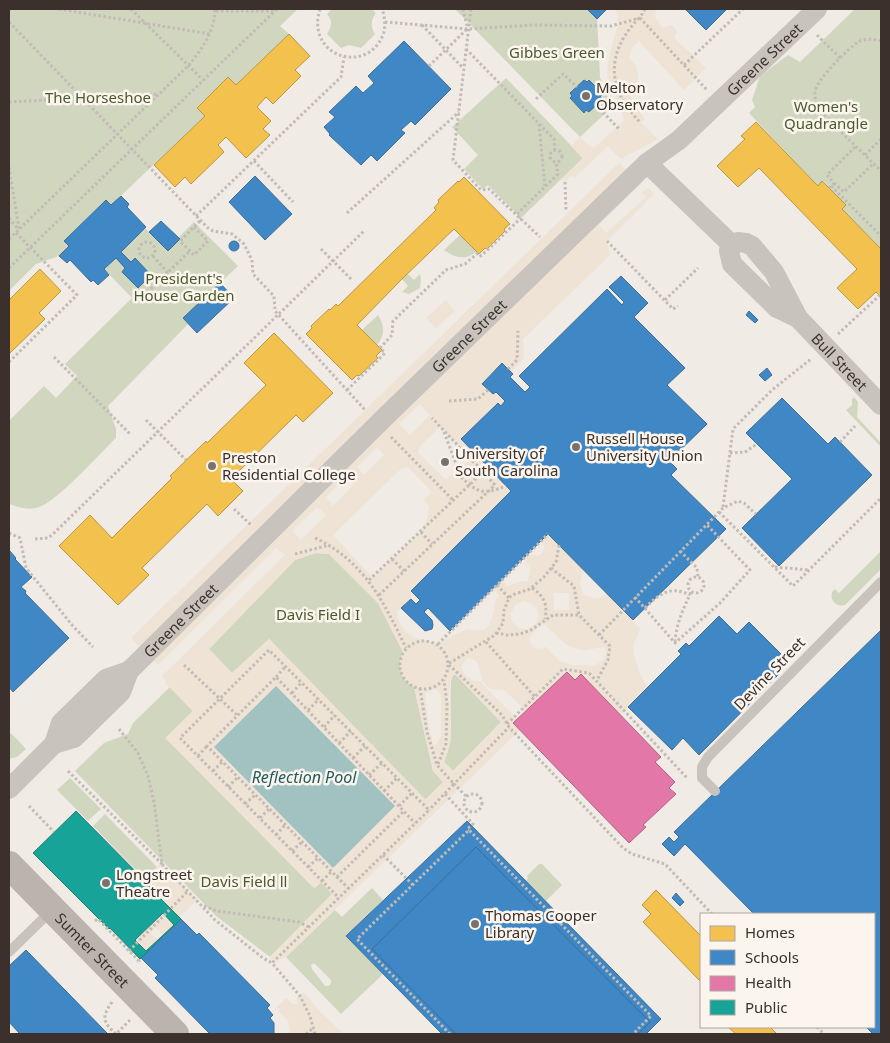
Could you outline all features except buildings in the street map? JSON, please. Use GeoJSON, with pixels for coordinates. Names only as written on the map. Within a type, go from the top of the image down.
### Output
{"type":"FeatureCollection","features":[{"type":"Feature","properties":{"kind":"street","name":"Greene Street"},"geometry":{"type":"LineString","coordinates":[[9,789],[54,744],[74,738],[121,692],[129,671],[388,415],[647,163],[679,140],[817,9]]}},
{"type":"Feature","properties":{"kind":"street","name":"Bull Street"},"geometry":{"type":"LineString","coordinates":[[647,163],[732,245],[738,242],[752,246],[774,272],[798,318],[881,404]]}},
{"type":"Feature","properties":{"kind":"street","name":"Sumter Street"},"geometry":{"type":"LineString","coordinates":[[9,865],[175,1034]]}},
{"type":"Feature","properties":{"kind":"lane","name":"Devine Street"},"geometry":{"type":"LineString","coordinates":[[715,791],[702,778],[702,768],[708,757],[881,582]]}},
{"type":"Feature","properties":{"kind":"lane"},"geometry":{"type":"LineString","coordinates":[[9,952],[52,910]]}},
{"type":"Feature","properties":{"kind":"path"},"geometry":{"type":"LineString","coordinates":[[59,9],[210,34]]}},
{"type":"Feature","properties":{"kind":"path"},"geometry":{"type":"LineString","coordinates":[[131,9],[202,80]]}},
{"type":"Feature","properties":{"kind":"path"},"geometry":{"type":"LineString","coordinates":[[320,9],[317,18],[320,38],[330,50],[344,57],[364,55],[373,50],[380,42],[385,22],[382,9]]}},
{"type":"Feature","properties":{"kind":"path"},"geometry":{"type":"LineString","coordinates":[[463,9],[468,29]]}},
{"type":"Feature","properties":{"kind":"path"},"geometry":{"type":"LineString","coordinates":[[470,9],[453,160],[481,190],[489,189],[540,237]]}},
{"type":"Feature","properties":{"kind":"path"},"geometry":{"type":"LineString","coordinates":[[640,122],[623,101],[616,86],[614,74],[620,42],[624,34],[640,18],[645,9]]}},
{"type":"Feature","properties":{"kind":"path"},"geometry":{"type":"LineString","coordinates":[[684,65],[743,9]]}},
{"type":"Feature","properties":{"kind":"path"},"geometry":{"type":"LineString","coordinates":[[9,239],[188,66],[210,34],[216,10],[276,10]]}},
{"type":"Feature","properties":{"kind":"path"},"geometry":{"type":"LineString","coordinates":[[9,268],[276,10]]}},
{"type":"Feature","properties":{"kind":"path"},"geometry":{"type":"LineString","coordinates":[[385,22],[468,29],[535,25],[611,26],[640,18]]}},
{"type":"Feature","properties":{"kind":"path"},"geometry":{"type":"LineString","coordinates":[[640,18],[696,78]]}},
{"type":"Feature","properties":{"kind":"path"},"geometry":{"type":"LineString","coordinates":[[9,22],[200,220],[212,231],[232,234],[244,244],[252,260],[253,274],[274,296],[278,314],[366,410]]}},
{"type":"Feature","properties":{"kind":"path"},"geometry":{"type":"LineString","coordinates":[[422,25],[464,68]]}},
{"type":"Feature","properties":{"kind":"path"},"geometry":{"type":"LineString","coordinates":[[428,66],[468,29]]}},
{"type":"Feature","properties":{"kind":"path"},"geometry":{"type":"LineString","coordinates":[[814,30],[841,59]]}},
{"type":"Feature","properties":{"kind":"path"},"geometry":{"type":"LineString","coordinates":[[881,41],[876,39],[858,42],[819,81],[814,92],[817,104],[823,114],[881,171]]}},
{"type":"Feature","properties":{"kind":"path"},"geometry":{"type":"LineString","coordinates":[[466,49],[554,139],[555,150],[550,156],[551,160],[556,162]]}},
{"type":"Feature","properties":{"kind":"path"},"geometry":{"type":"LineString","coordinates":[[196,216],[341,77],[344,57]]}},
{"type":"Feature","properties":{"kind":"path"},"geometry":{"type":"LineString","coordinates":[[536,99],[563,74],[577,86]]}},
{"type":"Feature","properties":{"kind":"path"},"geometry":{"type":"LineString","coordinates":[[9,102],[160,94]]}},
{"type":"Feature","properties":{"kind":"path"},"geometry":{"type":"LineString","coordinates":[[596,105],[620,130]]}},
{"type":"Feature","properties":{"kind":"path"},"geometry":{"type":"LineString","coordinates":[[347,213],[459,112]]}},
{"type":"Feature","properties":{"kind":"path"},"geometry":{"type":"LineString","coordinates":[[539,123],[545,187]]}},
{"type":"Feature","properties":{"kind":"path"},"geometry":{"type":"LineString","coordinates":[[865,155],[881,139]]}},
{"type":"Feature","properties":{"kind":"path"},"geometry":{"type":"LineString","coordinates":[[856,146],[827,175],[831,185],[881,236]]}},
{"type":"Feature","properties":{"kind":"path"},"geometry":{"type":"LineString","coordinates":[[555,150],[562,156],[561,160],[556,162]]}},
{"type":"Feature","properties":{"kind":"path"},"geometry":{"type":"LineString","coordinates":[[254,161],[293,202]]}},
{"type":"Feature","properties":{"kind":"path"},"geometry":{"type":"LineString","coordinates":[[516,214],[558,174],[556,162]]}},
{"type":"Feature","properties":{"kind":"path"},"geometry":{"type":"LineString","coordinates":[[831,185],[844,192],[874,163]]}},
{"type":"Feature","properties":{"kind":"path"},"geometry":{"type":"LineString","coordinates":[[9,168],[19,229]]}},
{"type":"Feature","properties":{"kind":"path"},"geometry":{"type":"LineString","coordinates":[[565,182],[566,211]]}},
{"type":"Feature","properties":{"kind":"path"},"geometry":{"type":"LineString","coordinates":[[9,218],[19,229]]}},
{"type":"Feature","properties":{"kind":"path"},"geometry":{"type":"LineString","coordinates":[[347,390],[386,353],[380,348],[392,335],[393,321],[446,270],[465,264],[478,253],[481,256],[521,218]]}},
{"type":"Feature","properties":{"kind":"path"},"geometry":{"type":"LineString","coordinates":[[194,227],[208,242],[194,256],[180,241],[200,220]]}},
{"type":"Feature","properties":{"kind":"path"},"geometry":{"type":"LineString","coordinates":[[36,539],[48,538],[53,534],[364,230]]}},
{"type":"Feature","properties":{"kind":"path"},"geometry":{"type":"LineString","coordinates":[[9,362],[77,294],[15,232]]}},
{"type":"Feature","properties":{"kind":"path"},"geometry":{"type":"LineString","coordinates":[[607,241],[673,309],[678,306]]}},
{"type":"Feature","properties":{"kind":"path"},"geometry":{"type":"LineString","coordinates":[[142,243],[152,244],[155,248],[153,256],[145,258],[141,255],[139,248],[142,243]]}},
{"type":"Feature","properties":{"kind":"path"},"geometry":{"type":"LineString","coordinates":[[321,249],[352,280]]}},
{"type":"Feature","properties":{"kind":"path"},"geometry":{"type":"LineString","coordinates":[[140,299],[190,251]]}},
{"type":"Feature","properties":{"kind":"path"},"geometry":{"type":"LineString","coordinates":[[153,256],[168,272]]}},
{"type":"Feature","properties":{"kind":"path"},"geometry":{"type":"LineString","coordinates":[[665,300],[698,268]]}},
{"type":"Feature","properties":{"kind":"path"},"geometry":{"type":"LineString","coordinates":[[838,334],[880,296]]}},
{"type":"Feature","properties":{"kind":"path"},"geometry":{"type":"LineString","coordinates":[[508,369],[517,360],[518,331]]}},
{"type":"Feature","properties":{"kind":"path"},"geometry":{"type":"LineString","coordinates":[[54,357],[131,435]]}},
{"type":"Feature","properties":{"kind":"path"},"geometry":{"type":"LineString","coordinates":[[723,508],[733,429],[772,390],[814,357]]}},
{"type":"Feature","properties":{"kind":"path"},"geometry":{"type":"LineString","coordinates":[[449,401],[478,399],[488,390]]}},
{"type":"Feature","properties":{"kind":"path"},"geometry":{"type":"LineString","coordinates":[[379,595],[495,485],[432,418]]}},
{"type":"Feature","properties":{"kind":"path"},"geometry":{"type":"LineString","coordinates":[[146,420],[186,460]]}},
{"type":"Feature","properties":{"kind":"path"},"geometry":{"type":"LineString","coordinates":[[840,442],[855,426]]}},
{"type":"Feature","properties":{"kind":"path"},"geometry":{"type":"LineString","coordinates":[[444,431],[461,478],[475,490],[497,490],[506,486]]}},
{"type":"Feature","properties":{"kind":"path"},"geometry":{"type":"LineString","coordinates":[[389,435],[453,500]]}},
{"type":"Feature","properties":{"kind":"path"},"geometry":{"type":"LineString","coordinates":[[730,453],[745,452],[757,444]]}},
{"type":"Feature","properties":{"kind":"path"},"geometry":{"type":"LineString","coordinates":[[369,580],[483,472]]}},
{"type":"Feature","properties":{"kind":"path"},"geometry":{"type":"LineString","coordinates":[[719,512],[792,586],[881,498]]}},
{"type":"Feature","properties":{"kind":"path"},"geometry":{"type":"LineString","coordinates":[[599,635],[723,508],[738,501],[744,503],[756,514]]}},
{"type":"Feature","properties":{"kind":"path"},"geometry":{"type":"LineString","coordinates":[[676,643],[720,603],[750,570],[707,525]]}},
{"type":"Feature","properties":{"kind":"path"},"geometry":{"type":"LineString","coordinates":[[420,532],[432,544]]}},
{"type":"Feature","properties":{"kind":"path"},"geometry":{"type":"LineString","coordinates":[[9,533],[20,538],[26,568],[72,625],[93,647]]}},
{"type":"Feature","properties":{"kind":"path"},"geometry":{"type":"LineString","coordinates":[[438,644],[548,534]]}},
{"type":"Feature","properties":{"kind":"path"},"geometry":{"type":"LineString","coordinates":[[315,538],[329,545],[369,580],[379,595],[406,648]]}},
{"type":"Feature","properties":{"kind":"path"},"geometry":{"type":"LineString","coordinates":[[448,664],[486,642],[496,633],[503,623],[504,610],[509,598],[512,595],[532,588],[551,568],[556,562],[558,544]]}},
{"type":"Feature","properties":{"kind":"path"},"geometry":{"type":"LineString","coordinates":[[295,554],[329,545]]}},
{"type":"Feature","properties":{"kind":"path"},"geometry":{"type":"LineString","coordinates":[[644,608],[669,591],[690,593],[699,592],[703,589],[703,582],[698,577],[697,568],[680,551]]}},
{"type":"Feature","properties":{"kind":"path"},"geometry":{"type":"LineString","coordinates":[[392,559],[404,571]]}},
{"type":"Feature","properties":{"kind":"path"},"geometry":{"type":"LineString","coordinates":[[774,567],[809,570]]}},
{"type":"Feature","properties":{"kind":"path"},"geometry":{"type":"LineString","coordinates":[[551,568],[574,586],[579,615],[610,646],[608,660],[597,680]]}},
{"type":"Feature","properties":{"kind":"path"},"geometry":{"type":"LineString","coordinates":[[676,643],[678,623],[690,593],[688,582],[692,578],[698,577]]}},
{"type":"Feature","properties":{"kind":"path"},"geometry":{"type":"LineString","coordinates":[[497,585],[509,598]]}},
{"type":"Feature","properties":{"kind":"path"},"geometry":{"type":"LineString","coordinates":[[532,588],[540,594],[545,602],[544,620]]}},
{"type":"Feature","properties":{"kind":"path"},"geometry":{"type":"LineString","coordinates":[[635,597],[676,643]]}},
{"type":"Feature","properties":{"kind":"path"},"geometry":{"type":"LineString","coordinates":[[496,633],[507,635],[520,634],[531,630],[553,616],[579,615]]}},
{"type":"Feature","properties":{"kind":"path"},"geometry":{"type":"LineString","coordinates":[[422,640],[438,644],[447,656],[448,672],[444,679],[438,685],[430,688],[420,688],[407,682],[402,676],[400,668],[400,660],[406,648],[422,640]]}},
{"type":"Feature","properties":{"kind":"path"},"geometry":{"type":"LineString","coordinates":[[486,642],[535,696]]}},
{"type":"Feature","properties":{"kind":"path"},"geometry":{"type":"LineString","coordinates":[[339,898],[180,738],[270,650],[429,810]]}},
{"type":"Feature","properties":{"kind":"path"},"geometry":{"type":"LineString","coordinates":[[448,664],[502,715],[508,726],[623,848],[632,854],[665,864],[711,913]]}},
{"type":"Feature","properties":{"kind":"path"},"geometry":{"type":"LineString","coordinates":[[184,665],[237,715]]}},
{"type":"Feature","properties":{"kind":"path"},"geometry":{"type":"LineString","coordinates":[[198,756],[286,666]]}},
{"type":"Feature","properties":{"kind":"path"},"geometry":{"type":"LineString","coordinates":[[272,963],[445,794],[535,696],[564,669],[589,673],[597,680],[692,783]]}},
{"type":"Feature","properties":{"kind":"path"},"geometry":{"type":"LineString","coordinates":[[276,677],[415,823]]}},
{"type":"Feature","properties":{"kind":"path"},"geometry":{"type":"LineString","coordinates":[[438,765],[446,744],[447,704],[444,679]]}},
{"type":"Feature","properties":{"kind":"path"},"geometry":{"type":"LineString","coordinates":[[292,693],[302,682]]}},
{"type":"Feature","properties":{"kind":"path"},"geometry":{"type":"LineString","coordinates":[[420,688],[427,732],[438,765],[466,796]]}},
{"type":"Feature","properties":{"kind":"path"},"geometry":{"type":"LineString","coordinates":[[308,710],[319,699]]}},
{"type":"Feature","properties":{"kind":"path"},"geometry":{"type":"LineString","coordinates":[[324,727],[335,716]]}},
{"type":"Feature","properties":{"kind":"path"},"geometry":{"type":"LineString","coordinates":[[119,729],[138,753],[148,776],[154,802],[162,864]]}},
{"type":"Feature","properties":{"kind":"path"},"geometry":{"type":"LineString","coordinates":[[339,743],[351,731]]}},
{"type":"Feature","properties":{"kind":"path"},"geometry":{"type":"LineString","coordinates":[[207,746],[349,889]]}},
{"type":"Feature","properties":{"kind":"path"},"geometry":{"type":"LineString","coordinates":[[353,758],[365,746]]}},
{"type":"Feature","properties":{"kind":"path"},"geometry":{"type":"LineString","coordinates":[[213,771],[222,762]]}},
{"type":"Feature","properties":{"kind":"path"},"geometry":{"type":"LineString","coordinates":[[369,775],[382,763]]}},
{"type":"Feature","properties":{"kind":"path"},"geometry":{"type":"LineString","coordinates":[[68,771],[162,864],[215,920],[272,963],[300,996],[310,1016],[312,1029],[315,1034]]}},
{"type":"Feature","properties":{"kind":"path"},"geometry":{"type":"LineString","coordinates":[[228,787],[238,778]]}},
{"type":"Feature","properties":{"kind":"path"},"geometry":{"type":"LineString","coordinates":[[384,790],[397,778]]}},
{"type":"Feature","properties":{"kind":"path"},"geometry":{"type":"LineString","coordinates":[[399,806],[412,793]]}},
{"type":"Feature","properties":{"kind":"path"},"geometry":{"type":"LineString","coordinates":[[245,804],[255,794]]}},
{"type":"Feature","properties":{"kind":"path"},"geometry":{"type":"LineString","coordinates":[[445,794],[473,824],[357,939],[450,1034]]}},
{"type":"Feature","properties":{"kind":"path"},"geometry":{"type":"LineString","coordinates":[[477,794],[482,801],[481,807],[474,812],[468,810],[464,805],[466,796],[477,794]]}},
{"type":"Feature","properties":{"kind":"path"},"geometry":{"type":"LineString","coordinates":[[29,806],[54,832]]}},
{"type":"Feature","properties":{"kind":"path"},"geometry":{"type":"LineString","coordinates":[[260,818],[269,809]]}},
{"type":"Feature","properties":{"kind":"path"},"geometry":{"type":"LineString","coordinates":[[337,877],[404,811]]}},
{"type":"Feature","properties":{"kind":"path"},"geometry":{"type":"LineString","coordinates":[[276,835],[285,825]]}},
{"type":"Feature","properties":{"kind":"path"},"geometry":{"type":"LineString","coordinates":[[469,830],[651,1016],[633,1034]]}},
{"type":"Feature","properties":{"kind":"path"},"geometry":{"type":"LineString","coordinates":[[292,851],[302,842]]}},
{"type":"Feature","properties":{"kind":"path"},"geometry":{"type":"LineString","coordinates":[[383,855],[412,885]]}},
{"type":"Feature","properties":{"kind":"path"},"geometry":{"type":"LineString","coordinates":[[308,867],[318,858]]}},
{"type":"Feature","properties":{"kind":"path"},"geometry":{"type":"LineString","coordinates":[[322,881],[331,872]]}},
{"type":"Feature","properties":{"kind":"path"},"geometry":{"type":"LineString","coordinates":[[129,951],[188,891]]}},
{"type":"Feature","properties":{"kind":"path"},"geometry":{"type":"LineString","coordinates":[[201,904],[217,911],[299,922],[309,927]]}},
{"type":"Feature","properties":{"kind":"path"},"geometry":{"type":"LineString","coordinates":[[114,1000],[108,1009],[104,1024],[116,1034],[133,1018]]}},
{"type":"Feature","properties":{"kind":"path"},"geometry":{"type":"LineString","coordinates":[[105,1031],[108,1027]]}},
{"type":"Feature","properties":{"kind":"path"},"geometry":{"type":"LineString","coordinates":[[306,1034],[312,1029]]}},
{"type":"Feature","properties":{"kind":"green space","name":"The Horseshoe"},"geometry":{"type":"Polygon","coordinates":[[[9,9],[298,9],[280,26],[289,34],[236,85],[228,77],[197,107],[205,116],[111,205],[106,200],[64,241],[69,246],[59,256],[36,264],[9,291],[9,9]]]}},
{"type":"Feature","properties":{"kind":"green space"},"geometry":{"type":"Polygon","coordinates":[[[332,9],[371,9],[376,13],[372,24],[375,34],[361,48],[349,45],[341,48],[327,34],[331,24],[327,14],[332,9]]]}},
{"type":"Feature","properties":{"kind":"green space","name":"Gibbes Green"},"geometry":{"type":"Polygon","coordinates":[[[455,9],[587,9],[597,19],[600,77],[612,107],[580,137],[455,9]]]}},
{"type":"Feature","properties":{"kind":"green space","name":"Women's Quadrangle"},"geometry":{"type":"Polygon","coordinates":[[[855,9],[881,9],[881,249],[842,209],[846,205],[823,181],[818,186],[749,113],[755,107],[752,100],[760,76],[788,55],[800,62],[855,9]]]}},
{"type":"Feature","properties":{"kind":"green space"},"geometry":{"type":"Polygon","coordinates":[[[506,78],[583,158],[521,218],[488,185],[483,189],[464,169],[478,155],[452,127],[506,78]]]}},
{"type":"Feature","properties":{"kind":"green space","name":"President's House Garden"},"geometry":{"type":"Polygon","coordinates":[[[194,222],[238,266],[220,283],[234,298],[197,333],[188,324],[108,406],[116,429],[116,438],[67,487],[57,496],[39,507],[27,509],[9,504],[9,421],[44,386],[56,398],[77,376],[65,364],[132,298],[104,269],[116,258],[125,268],[122,272],[138,288],[151,275],[135,259],[131,262],[121,252],[145,228],[168,251],[194,222]]]}},
{"type":"Feature","properties":{"kind":"green space"},"geometry":{"type":"Polygon","coordinates":[[[460,235],[477,251],[469,256],[460,257],[444,250],[460,235]]]}},
{"type":"Feature","properties":{"kind":"green space"},"geometry":{"type":"Polygon","coordinates":[[[408,274],[414,280],[420,274],[421,279],[420,288],[409,294],[402,292],[408,286],[402,279],[408,274]]]}},
{"type":"Feature","properties":{"kind":"green space"},"geometry":{"type":"Polygon","coordinates":[[[378,315],[383,330],[382,338],[377,345],[362,330],[378,315]]]}},
{"type":"Feature","properties":{"kind":"green space"},"geometry":{"type":"Polygon","coordinates":[[[854,397],[858,402],[857,417],[881,443],[881,447],[846,410],[852,405],[854,397]]]}},
{"type":"Feature","properties":{"kind":"green space"},"geometry":{"type":"Polygon","coordinates":[[[881,551],[881,569],[845,605],[834,603],[832,592],[835,589],[839,593],[881,551]]]}},
{"type":"Feature","properties":{"kind":"green space","name":"Davis Field I"},"geometry":{"type":"Polygon","coordinates":[[[316,553],[329,554],[378,603],[403,652],[400,663],[401,672],[414,687],[433,771],[443,782],[425,800],[269,639],[232,673],[209,649],[295,560],[316,553]]]}},
{"type":"Feature","properties":{"kind":"green space"},"geometry":{"type":"Polygon","coordinates":[[[453,675],[456,675],[501,722],[453,771],[444,762],[451,734],[451,679],[453,675]]]}},
{"type":"Feature","properties":{"kind":"green space","name":"Davis Field ll"},"geometry":{"type":"Polygon","coordinates":[[[170,687],[193,711],[166,738],[314,888],[321,882],[332,894],[270,957],[216,916],[75,771],[104,743],[128,734],[133,723],[170,687]]]}},
{"type":"Feature","properties":{"kind":"green space"},"geometry":{"type":"Polygon","coordinates":[[[11,733],[26,749],[17,757],[9,759],[9,735],[11,733]]]}},
{"type":"Feature","properties":{"kind":"green space"},"geometry":{"type":"Polygon","coordinates":[[[70,778],[101,809],[88,821],[57,790],[70,778]]]}},
{"type":"Feature","properties":{"kind":"green space"},"geometry":{"type":"Polygon","coordinates":[[[105,814],[157,867],[145,879],[93,826],[105,814]]]}},
{"type":"Feature","properties":{"kind":"green space"},"geometry":{"type":"Polygon","coordinates":[[[539,864],[542,864],[562,885],[546,901],[526,881],[527,876],[539,864]]]}},
{"type":"Feature","properties":{"kind":"green space"},"geometry":{"type":"Polygon","coordinates":[[[372,888],[383,900],[346,936],[383,974],[341,1014],[286,957],[335,910],[342,917],[372,888]],[[314,963],[311,965],[325,986],[331,984],[331,980],[314,963]]]}},
{"type":"Feature","properties":{"kind":"shaded area"},"geometry":{"type":"Polygon","coordinates":[[[615,9],[656,9],[655,17],[662,28],[672,25],[677,31],[674,38],[706,68],[684,90],[639,41],[632,47],[629,58],[636,66],[638,76],[637,83],[629,92],[632,101],[645,120],[640,122],[658,139],[621,159],[608,146],[574,178],[572,175],[565,182],[562,179],[583,159],[571,146],[580,137],[594,148],[625,120],[607,76],[608,62],[618,24],[618,16],[615,9]]]}},
{"type":"Feature","properties":{"kind":"shaded area"},"geometry":{"type":"Polygon","coordinates":[[[619,163],[641,184],[599,225],[606,233],[646,197],[641,192],[649,188],[654,194],[607,241],[610,255],[523,339],[524,358],[511,372],[502,363],[482,384],[492,394],[496,392],[505,401],[501,406],[498,403],[461,440],[511,491],[411,591],[411,599],[397,612],[398,620],[406,632],[414,637],[437,644],[467,629],[477,631],[486,629],[492,620],[496,599],[499,595],[493,589],[502,580],[507,586],[528,581],[530,569],[525,558],[529,554],[536,556],[542,554],[545,547],[541,541],[548,534],[583,569],[580,584],[583,594],[594,599],[600,598],[606,593],[640,629],[634,643],[633,652],[641,677],[648,687],[620,715],[582,675],[575,680],[567,672],[526,711],[504,690],[491,689],[483,682],[475,660],[468,658],[465,660],[461,667],[465,675],[473,681],[479,681],[517,719],[513,723],[520,730],[286,957],[272,963],[270,957],[332,894],[321,882],[315,888],[165,738],[193,711],[165,683],[166,681],[162,676],[285,555],[276,548],[158,665],[131,638],[619,163]],[[420,404],[399,424],[410,435],[430,415],[420,404]],[[440,427],[420,446],[418,453],[446,480],[470,459],[440,427]],[[377,447],[357,467],[364,475],[384,455],[377,447]],[[408,467],[402,468],[333,535],[372,577],[421,532],[427,519],[429,507],[424,500],[432,492],[408,467]],[[347,477],[326,497],[333,506],[353,485],[347,477]],[[317,507],[292,531],[301,540],[326,515],[317,507]],[[316,553],[295,560],[209,649],[232,673],[269,639],[426,800],[443,782],[433,771],[414,687],[407,683],[402,676],[400,660],[403,652],[378,603],[329,554],[316,553]],[[553,593],[554,610],[569,610],[569,593],[553,593]],[[524,601],[515,605],[511,613],[512,622],[523,629],[528,629],[536,624],[539,615],[536,607],[524,601]],[[543,623],[530,638],[530,643],[534,648],[546,647],[559,661],[572,665],[595,666],[603,660],[606,653],[604,647],[584,650],[573,648],[564,643],[543,623]],[[453,675],[451,679],[449,695],[451,741],[444,762],[453,771],[501,722],[456,675],[453,675]],[[436,689],[425,693],[433,744],[436,745],[441,736],[441,695],[436,689]]]}},
{"type":"Feature","properties":{"kind":"shaded area"},"geometry":{"type":"Polygon","coordinates":[[[446,300],[455,311],[436,328],[426,318],[446,300]]]}},
{"type":"Feature","properties":{"kind":"shaded area"},"geometry":{"type":"Polygon","coordinates":[[[161,863],[197,900],[179,917],[150,888],[145,880],[161,863]]]}},
{"type":"Feature","properties":{"kind":"shaded area"},"geometry":{"type":"Polygon","coordinates":[[[163,913],[174,925],[163,935],[156,928],[150,933],[157,940],[146,951],[135,940],[163,913]]]}},
{"type":"Feature","properties":{"kind":"shaded area"},"geometry":{"type":"Polygon","coordinates":[[[304,992],[320,1012],[344,1034],[287,1034],[290,1031],[288,1021],[276,1008],[286,998],[292,1004],[297,1004],[297,998],[304,992]]]}},
{"type":"Feature","properties":{"kind":"water","name":"Reflection Pool"},"geometry":{"type":"Polygon","coordinates":[[[276,686],[395,806],[333,868],[214,747],[276,686]]]}},
{"type":"Feature","properties":{"kind":"place","name":"Melton Observatory"},"geometry":{"type":"Point","coordinates":[586,96]}},
{"type":"Feature","properties":{"kind":"place","name":"Russell House University Union"},"geometry":{"type":"Point","coordinates":[576,447]}},
{"type":"Feature","properties":{"kind":"place","name":"University of South Carolina"},"geometry":{"type":"Point","coordinates":[445,462]}},
{"type":"Feature","properties":{"kind":"place","name":"Preston Residential College"},"geometry":{"type":"Point","coordinates":[212,466]}},
{"type":"Feature","properties":{"kind":"place","name":"Longstreet Theatre"},"geometry":{"type":"Point","coordinates":[106,883]}},
{"type":"Feature","properties":{"kind":"place","name":"Thomas Cooper Library"},"geometry":{"type":"Point","coordinates":[475,924]}}]}
